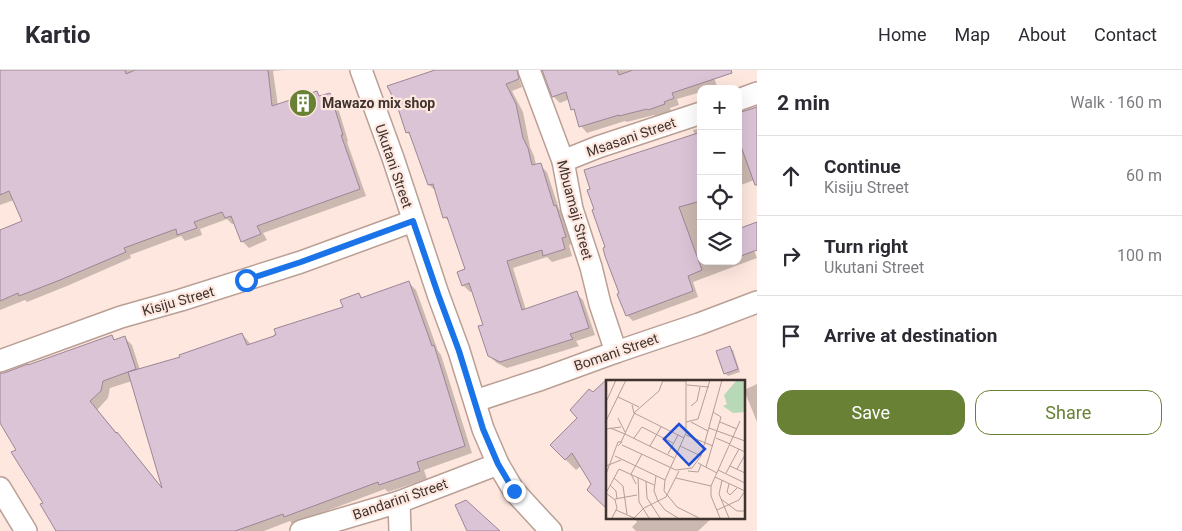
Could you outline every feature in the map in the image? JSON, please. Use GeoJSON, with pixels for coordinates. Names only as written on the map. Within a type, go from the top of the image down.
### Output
{"type":"FeatureCollection","features":[{"type":"Feature","properties":{"kind":"street","name":"Ukutani Street"},"geometry":{"type":"LineString","coordinates":[[361,70],[459,351],[483,429],[498,464],[514,491],[551,531]]}},
{"type":"Feature","properties":{"kind":"street","name":"Mbuamaji Street"},"geometry":{"type":"LineString","coordinates":[[529,70],[563,161],[572,209],[616,352]]}},
{"type":"Feature","properties":{"kind":"street"},"geometry":{"type":"LineString","coordinates":[[742,99],[757,93]]}},
{"type":"Feature","properties":{"kind":"street","name":"Msasani Street"},"geometry":{"type":"LineString","coordinates":[[563,161],[697,114]]}},
{"type":"Feature","properties":{"kind":"street","name":"Kisiju Street"},"geometry":{"type":"LineString","coordinates":[[0,361],[122,317],[292,265],[413,221]]}},
{"type":"Feature","properties":{"kind":"street","name":"Bomani Street"},"geometry":{"type":"LineString","coordinates":[[475,401],[699,324],[757,302]]}},
{"type":"Feature","properties":{"kind":"street","name":"Bandarini Street"},"geometry":{"type":"LineString","coordinates":[[301,531],[399,502],[498,464]]}},
{"type":"Feature","properties":{"kind":"street"},"geometry":{"type":"LineString","coordinates":[[0,488],[26,531]]}},
{"type":"Feature","properties":{"kind":"street"},"geometry":{"type":"LineString","coordinates":[[399,502],[400,531]]}},
{"type":"Feature","properties":{"kind":"building"},"geometry":{"type":"Polygon","coordinates":[[[0,70],[125,70],[126,74],[135,70],[268,70],[272,106],[317,91],[319,96],[330,93],[343,135],[341,135],[360,189],[257,226],[261,234],[241,242],[231,216],[225,218],[222,212],[194,222],[197,228],[177,235],[176,229],[124,248],[126,252],[19,296],[18,293],[0,301],[0,230],[22,221],[9,191],[0,195],[0,70]]]}},
{"type":"Feature","properties":{"kind":"building"},"geometry":{"type":"Polygon","coordinates":[[[435,70],[517,70],[519,79],[506,84],[516,104],[523,138],[528,148],[532,165],[541,163],[566,237],[562,238],[565,249],[543,256],[542,250],[507,261],[522,310],[577,291],[589,328],[570,334],[573,339],[500,362],[488,356],[478,326],[483,325],[469,283],[462,286],[457,272],[465,269],[447,217],[443,218],[433,184],[428,185],[409,132],[406,133],[397,105],[387,86],[435,70]]]}},
{"type":"Feature","properties":{"kind":"building"},"geometry":{"type":"Polygon","coordinates":[[[542,70],[617,70],[619,75],[633,70],[731,70],[732,73],[672,93],[674,98],[664,102],[665,104],[648,110],[619,115],[579,127],[574,109],[571,110],[566,92],[552,97],[542,70]]]}},
{"type":"Feature","properties":{"kind":"building"},"geometry":{"type":"Polygon","coordinates":[[[757,107],[757,185],[755,185],[742,149],[742,112],[757,107]]]}},
{"type":"Feature","properties":{"kind":"building"},"geometry":{"type":"Polygon","coordinates":[[[697,133],[697,202],[679,207],[697,256],[697,265],[700,265],[702,270],[688,276],[693,291],[626,316],[605,256],[603,248],[605,247],[592,210],[594,209],[587,190],[590,189],[584,170],[697,133]]]}},
{"type":"Feature","properties":{"kind":"building"},"geometry":{"type":"Polygon","coordinates":[[[757,222],[757,250],[742,256],[742,228],[757,222]]]}},
{"type":"Feature","properties":{"kind":"building"},"geometry":{"type":"Polygon","coordinates":[[[409,281],[432,346],[434,345],[465,446],[417,462],[420,471],[379,485],[378,482],[284,517],[283,514],[235,531],[56,531],[40,504],[43,503],[11,452],[16,450],[0,423],[0,373],[112,335],[114,340],[125,336],[136,369],[103,381],[101,391],[90,401],[162,488],[128,372],[180,357],[179,355],[242,333],[247,345],[276,335],[274,329],[343,307],[340,300],[359,293],[361,298],[409,281]]]}},
{"type":"Feature","properties":{"kind":"building"},"geometry":{"type":"Polygon","coordinates":[[[730,346],[738,369],[724,374],[716,351],[730,346]]]}},
{"type":"Feature","properties":{"kind":"building"},"geometry":{"type":"Polygon","coordinates":[[[607,379],[606,508],[587,490],[591,484],[572,453],[565,460],[550,445],[577,418],[570,410],[589,389],[593,392],[607,379]]]}},
{"type":"Feature","properties":{"kind":"building"},"geometry":{"type":"Polygon","coordinates":[[[466,500],[500,531],[467,531],[455,505],[466,500]]]}},
{"type":"Feature","properties":{"kind":"place","name":"Mawazo mix shop"},"geometry":{"type":"Point","coordinates":[303,103]}},
{"type":"Feature","properties":{"kind":"route"},"geometry":{"type":"LineString","coordinates":[[246,280],[413,221],[459,351],[483,429],[498,464],[514,491]]}}]}
